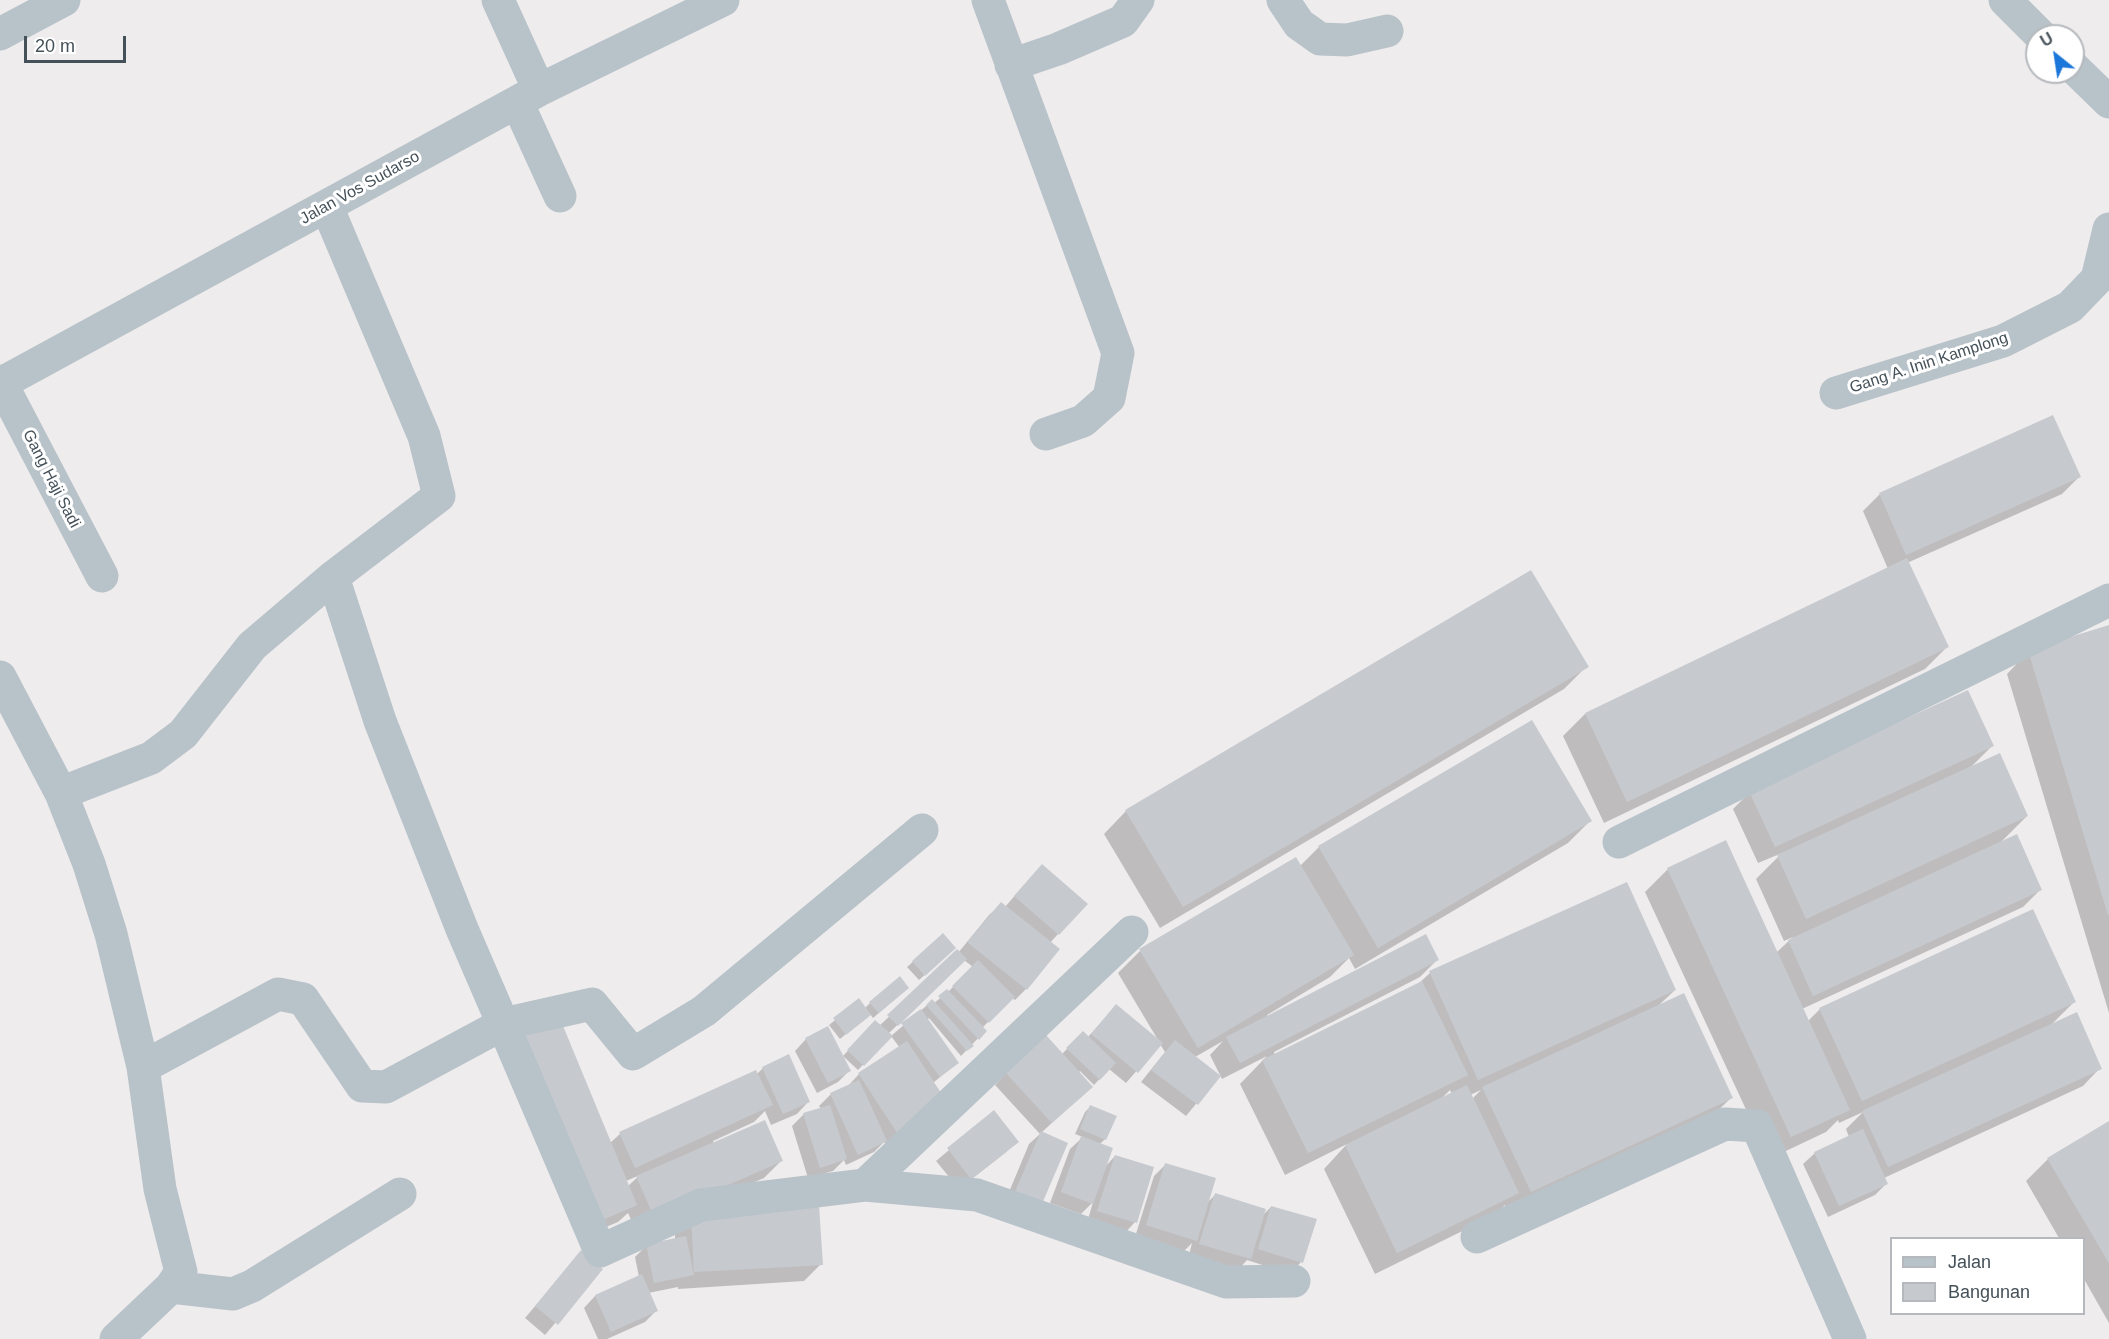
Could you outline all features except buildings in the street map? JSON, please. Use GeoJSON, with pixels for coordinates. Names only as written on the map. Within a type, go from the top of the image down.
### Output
{"type":"FeatureCollection","features":[{"type":"Feature","properties":{"kind":"street"},"geometry":{"type":"LineString","coordinates":[[0,34],[64,0]]}},
{"type":"Feature","properties":{"kind":"street"},"geometry":{"type":"LineString","coordinates":[[498,0],[560,196]]}},
{"type":"Feature","properties":{"kind":"street","name":"Jalan Vos Sudarso"},"geometry":{"type":"LineString","coordinates":[[0,383],[528,96],[723,0]]}},
{"type":"Feature","properties":{"kind":"street"},"geometry":{"type":"LineString","coordinates":[[988,0],[1118,353],[1108,398],[1083,421],[1046,434]]}},
{"type":"Feature","properties":{"kind":"street"},"geometry":{"type":"LineString","coordinates":[[1011,65],[1058,49],[1123,21],[1138,0]]}},
{"type":"Feature","properties":{"kind":"street"},"geometry":{"type":"LineString","coordinates":[[1283,0],[1299,24],[1320,39],[1347,40],[1387,31]]}},
{"type":"Feature","properties":{"kind":"street"},"geometry":{"type":"LineString","coordinates":[[2005,0],[2029,24]]}},
{"type":"Feature","properties":{"kind":"street"},"geometry":{"type":"LineString","coordinates":[[2085,79],[2109,102]]}},
{"type":"Feature","properties":{"kind":"street"},"geometry":{"type":"LineString","coordinates":[[61,793],[151,758],[183,734],[252,646],[333,577],[439,496],[424,436],[327,207]]}},
{"type":"Feature","properties":{"kind":"street","name":"Gang A. Inin Kamplong"},"geometry":{"type":"LineString","coordinates":[[1836,393],[2003,341],[2070,307],[2097,279],[2109,230]]}},
{"type":"Feature","properties":{"kind":"street","name":"Gang Haji Sadi"},"geometry":{"type":"LineString","coordinates":[[0,383],[102,576]]}},
{"type":"Feature","properties":{"kind":"street"},"geometry":{"type":"LineString","coordinates":[[333,577],[380,721],[462,929],[600,1251],[701,1205],[865,1185],[977,1195],[1226,1282],[1294,1281]]}},
{"type":"Feature","properties":{"kind":"street"},"geometry":{"type":"LineString","coordinates":[[1619,842],[2109,600]]}},
{"type":"Feature","properties":{"kind":"street"},"geometry":{"type":"LineString","coordinates":[[0,677],[61,793],[89,864],[111,934],[144,1067],[160,1188],[181,1272],[171,1287],[116,1339]]}},
{"type":"Feature","properties":{"kind":"street"},"geometry":{"type":"LineString","coordinates":[[144,1067],[278,994],[303,999],[362,1086],[386,1087],[503,1024],[592,1004],[633,1054],[704,1011],[922,830]]}},
{"type":"Feature","properties":{"kind":"street"},"geometry":{"type":"LineString","coordinates":[[865,1185],[1132,932]]}},
{"type":"Feature","properties":{"kind":"street"},"geometry":{"type":"LineString","coordinates":[[1477,1237],[1725,1124],[1757,1126],[1850,1339]]}},
{"type":"Feature","properties":{"kind":"street"},"geometry":{"type":"LineString","coordinates":[[171,1287],[233,1294],[252,1286],[400,1194]]}}]}
